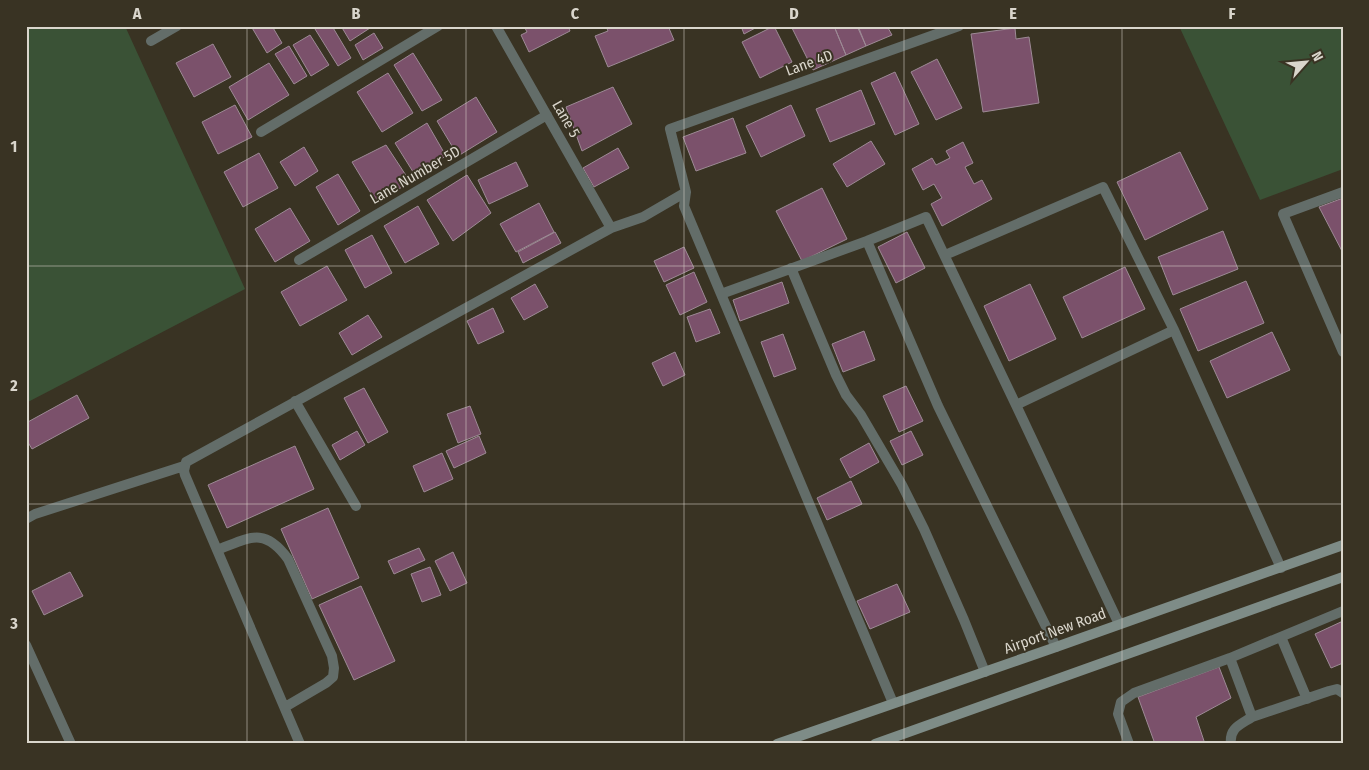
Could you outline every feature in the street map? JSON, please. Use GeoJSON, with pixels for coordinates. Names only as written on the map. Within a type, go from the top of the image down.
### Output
{"type":"FeatureCollection","features":[{"type":"Feature","properties":{"kind":"main road","name":"Airport New Road"},"geometry":{"type":"LineString","coordinates":[[777,744],[1343,545]]}},
{"type":"Feature","properties":{"kind":"main road"},"geometry":{"type":"LineString","coordinates":[[875,744],[1343,577]]}},
{"type":"Feature","properties":{"kind":"street"},"geometry":{"type":"LineString","coordinates":[[151,41],[177,26]]}},
{"type":"Feature","properties":{"kind":"street"},"geometry":{"type":"LineString","coordinates":[[261,132],[438,26]]}},
{"type":"Feature","properties":{"kind":"street","name":"Lane 5"},"geometry":{"type":"LineString","coordinates":[[496,26],[611,228]]}},
{"type":"Feature","properties":{"kind":"street","name":"Lane 4D"},"geometry":{"type":"LineString","coordinates":[[686,192],[670,129],[959,26]]}},
{"type":"Feature","properties":{"kind":"street","name":"Lane Number 5D"},"geometry":{"type":"LineString","coordinates":[[299,260],[547,116]]}},
{"type":"Feature","properties":{"kind":"street"},"geometry":{"type":"LineString","coordinates":[[944,255],[1103,187],[1174,330],[1281,568]]}},
{"type":"Feature","properties":{"kind":"street"},"geometry":{"type":"LineString","coordinates":[[26,519],[35,514],[184,466],[189,459],[611,228],[643,217],[686,192]]}},
{"type":"Feature","properties":{"kind":"street"},"geometry":{"type":"LineString","coordinates":[[686,192],[684,206],[893,703]]}},
{"type":"Feature","properties":{"kind":"street"},"geometry":{"type":"LineString","coordinates":[[1343,192],[1283,214],[1343,352]]}},
{"type":"Feature","properties":{"kind":"street"},"geometry":{"type":"LineString","coordinates":[[721,294],[867,241],[926,216],[1119,624]]}},
{"type":"Feature","properties":{"kind":"street"},"geometry":{"type":"LineString","coordinates":[[867,241],[938,406],[1056,647]]}},
{"type":"Feature","properties":{"kind":"street"},"geometry":{"type":"LineString","coordinates":[[791,268],[839,382],[874,435],[924,529],[985,672]]}},
{"type":"Feature","properties":{"kind":"street"},"geometry":{"type":"LineString","coordinates":[[1016,405],[1174,330]]}},
{"type":"Feature","properties":{"kind":"street"},"geometry":{"type":"LineString","coordinates":[[295,401],[356,506]]}},
{"type":"Feature","properties":{"kind":"street"},"geometry":{"type":"LineString","coordinates":[[184,466],[185,476],[300,744]]}},
{"type":"Feature","properties":{"kind":"street"},"geometry":{"type":"LineString","coordinates":[[217,550],[246,539],[258,538],[270,540],[280,549],[288,559],[332,656],[333,677],[285,707]]}},
{"type":"Feature","properties":{"kind":"street"},"geometry":{"type":"LineString","coordinates":[[1129,744],[1118,714],[1121,702],[1134,693],[1230,658],[1343,610]]}},
{"type":"Feature","properties":{"kind":"street"},"geometry":{"type":"LineString","coordinates":[[1281,637],[1307,699]]}},
{"type":"Feature","properties":{"kind":"street"},"geometry":{"type":"LineString","coordinates":[[26,645],[71,744]]}},
{"type":"Feature","properties":{"kind":"street"},"geometry":{"type":"LineString","coordinates":[[1230,658],[1252,717]]}},
{"type":"Feature","properties":{"kind":"street"},"geometry":{"type":"LineString","coordinates":[[1231,744],[1230,736],[1233,729],[1252,717],[1337,689],[1343,693]]}},
{"type":"Feature","properties":{"kind":"green space"},"geometry":{"type":"Polygon","coordinates":[[[26,26],[125,26],[245,289],[26,403],[26,26]]]}},
{"type":"Feature","properties":{"kind":"green space"},"geometry":{"type":"Polygon","coordinates":[[[1179,26],[1343,26],[1343,169],[1260,200],[1179,26]]]}},
{"type":"Feature","properties":{"kind":"building"},"geometry":{"type":"Polygon","coordinates":[[[251,26],[272,26],[282,43],[267,53],[251,26]]]}},
{"type":"Feature","properties":{"kind":"building"},"geometry":{"type":"Polygon","coordinates":[[[320,26],[332,26],[351,58],[338,66],[315,29],[320,26]]]}},
{"type":"Feature","properties":{"kind":"building"},"geometry":{"type":"Polygon","coordinates":[[[341,26],[369,26],[370,28],[350,41],[341,26]]]}},
{"type":"Feature","properties":{"kind":"building"},"geometry":{"type":"Polygon","coordinates":[[[524,26],[568,26],[570,31],[529,52],[521,35],[527,32],[524,26]]]}},
{"type":"Feature","properties":{"kind":"building"},"geometry":{"type":"Polygon","coordinates":[[[606,26],[668,26],[674,40],[608,67],[595,36],[608,31],[606,26]]]}},
{"type":"Feature","properties":{"kind":"building"},"geometry":{"type":"Polygon","coordinates":[[[741,26],[759,26],[744,34],[741,26]]]}},
{"type":"Feature","properties":{"kind":"building"},"geometry":{"type":"Polygon","coordinates":[[[774,26],[792,62],[760,78],[742,42],[774,26]]]}},
{"type":"Feature","properties":{"kind":"building"},"geometry":{"type":"Polygon","coordinates":[[[791,26],[834,26],[846,55],[813,70],[791,26]]]}},
{"type":"Feature","properties":{"kind":"building"},"geometry":{"type":"Polygon","coordinates":[[[834,26],[858,26],[866,46],[846,55],[834,26]]]}},
{"type":"Feature","properties":{"kind":"building"},"geometry":{"type":"Polygon","coordinates":[[[857,26],[887,26],[892,35],[866,46],[857,26]]]}},
{"type":"Feature","properties":{"kind":"building"},"geometry":{"type":"Polygon","coordinates":[[[1015,28],[1016,39],[1029,37],[1039,103],[983,112],[971,34],[1015,28]]]}},
{"type":"Feature","properties":{"kind":"building"},"geometry":{"type":"Polygon","coordinates":[[[374,33],[383,48],[363,60],[355,45],[374,33]]]}},
{"type":"Feature","properties":{"kind":"building"},"geometry":{"type":"Polygon","coordinates":[[[310,35],[329,65],[311,76],[293,45],[310,35]]]}},
{"type":"Feature","properties":{"kind":"building"},"geometry":{"type":"Polygon","coordinates":[[[213,44],[231,77],[194,97],[176,63],[213,44]]]}},
{"type":"Feature","properties":{"kind":"building"},"geometry":{"type":"Polygon","coordinates":[[[289,46],[307,76],[294,84],[275,54],[289,46]]]}},
{"type":"Feature","properties":{"kind":"building"},"geometry":{"type":"Polygon","coordinates":[[[413,53],[442,100],[422,111],[394,65],[413,53]]]}},
{"type":"Feature","properties":{"kind":"building"},"geometry":{"type":"Polygon","coordinates":[[[937,59],[962,108],[936,120],[911,72],[937,59]]]}},
{"type":"Feature","properties":{"kind":"building"},"geometry":{"type":"Polygon","coordinates":[[[269,63],[289,95],[248,120],[229,87],[269,63]]]}},
{"type":"Feature","properties":{"kind":"building"},"geometry":{"type":"Polygon","coordinates":[[[895,72],[919,124],[895,135],[871,83],[895,72]]]}},
{"type":"Feature","properties":{"kind":"building"},"geometry":{"type":"Polygon","coordinates":[[[388,73],[413,113],[382,132],[357,92],[388,73]]]}},
{"type":"Feature","properties":{"kind":"building"},"geometry":{"type":"Polygon","coordinates":[[[613,87],[632,124],[582,151],[566,107],[613,87]]]}},
{"type":"Feature","properties":{"kind":"building"},"geometry":{"type":"Polygon","coordinates":[[[861,90],[875,124],[830,142],[816,109],[861,90]]]}},
{"type":"Feature","properties":{"kind":"building"},"geometry":{"type":"Polygon","coordinates":[[[476,97],[497,132],[458,156],[437,121],[476,97]]]}},
{"type":"Feature","properties":{"kind":"building"},"geometry":{"type":"Polygon","coordinates":[[[235,105],[252,137],[218,154],[202,122],[235,105]]]}},
{"type":"Feature","properties":{"kind":"building"},"geometry":{"type":"Polygon","coordinates":[[[791,105],[805,136],[761,157],[746,126],[791,105]]]}},
{"type":"Feature","properties":{"kind":"building"},"geometry":{"type":"Polygon","coordinates":[[[733,118],[746,153],[696,171],[683,137],[733,118]]]}},
{"type":"Feature","properties":{"kind":"building"},"geometry":{"type":"Polygon","coordinates":[[[427,123],[446,156],[415,175],[395,143],[427,123]]]}},
{"type":"Feature","properties":{"kind":"building"},"geometry":{"type":"Polygon","coordinates":[[[871,141],[885,164],[847,187],[833,164],[871,141]]]}},
{"type":"Feature","properties":{"kind":"building"},"geometry":{"type":"Polygon","coordinates":[[[963,142],[973,163],[965,167],[974,184],[982,180],[992,199],[942,226],[931,204],[942,198],[934,184],[923,190],[912,169],[932,158],[936,165],[950,158],[946,151],[963,142]]]}},
{"type":"Feature","properties":{"kind":"building"},"geometry":{"type":"Polygon","coordinates":[[[386,145],[411,183],[375,200],[352,162],[386,145]]]}},
{"type":"Feature","properties":{"kind":"building"},"geometry":{"type":"Polygon","coordinates":[[[304,147],[318,171],[295,186],[280,162],[304,147]]]}},
{"type":"Feature","properties":{"kind":"building"},"geometry":{"type":"Polygon","coordinates":[[[618,148],[629,168],[594,187],[583,168],[618,148]]]}},
{"type":"Feature","properties":{"kind":"building"},"geometry":{"type":"Polygon","coordinates":[[[1180,152],[1208,209],[1145,240],[1117,182],[1180,152]]]}},
{"type":"Feature","properties":{"kind":"building"},"geometry":{"type":"Polygon","coordinates":[[[259,153],[278,188],[243,207],[224,172],[259,153]]]}},
{"type":"Feature","properties":{"kind":"building"},"geometry":{"type":"Polygon","coordinates":[[[516,162],[528,186],[489,204],[478,180],[516,162]]]}},
{"type":"Feature","properties":{"kind":"building"},"geometry":{"type":"Polygon","coordinates":[[[338,174],[360,211],[338,225],[316,187],[338,174]]]}},
{"type":"Feature","properties":{"kind":"building"},"geometry":{"type":"Polygon","coordinates":[[[467,175],[491,213],[453,241],[427,200],[467,175]]]}},
{"type":"Feature","properties":{"kind":"building"},"geometry":{"type":"Polygon","coordinates":[[[822,188],[847,239],[802,261],[776,211],[822,188]]]}},
{"type":"Feature","properties":{"kind":"building"},"geometry":{"type":"Polygon","coordinates":[[[1343,198],[1343,253],[1319,207],[1343,198]]]}},
{"type":"Feature","properties":{"kind":"building"},"geometry":{"type":"Polygon","coordinates":[[[539,203],[554,232],[516,252],[500,224],[539,203]]]}},
{"type":"Feature","properties":{"kind":"building"},"geometry":{"type":"Polygon","coordinates":[[[418,206],[439,244],[405,263],[384,226],[418,206]]]}},
{"type":"Feature","properties":{"kind":"building"},"geometry":{"type":"Polygon","coordinates":[[[290,208],[310,241],[275,262],[255,229],[290,208]]]}},
{"type":"Feature","properties":{"kind":"building"},"geometry":{"type":"Polygon","coordinates":[[[1223,231],[1238,269],[1173,295],[1158,257],[1223,231]]]}},
{"type":"Feature","properties":{"kind":"building"},"geometry":{"type":"Polygon","coordinates":[[[555,232],[561,243],[523,263],[518,252],[555,232]]]}},
{"type":"Feature","properties":{"kind":"building"},"geometry":{"type":"Polygon","coordinates":[[[907,232],[925,268],[896,283],[878,247],[907,232]]]}},
{"type":"Feature","properties":{"kind":"building"},"geometry":{"type":"Polygon","coordinates":[[[372,235],[392,273],[365,288],[345,250],[372,235]]]}},
{"type":"Feature","properties":{"kind":"building"},"geometry":{"type":"Polygon","coordinates":[[[684,247],[694,268],[664,282],[654,261],[684,247]]]}},
{"type":"Feature","properties":{"kind":"building"},"geometry":{"type":"Polygon","coordinates":[[[327,266],[347,300],[300,326],[281,292],[327,266]]]}},
{"type":"Feature","properties":{"kind":"building"},"geometry":{"type":"Polygon","coordinates":[[[1125,267],[1145,309],[1082,338],[1063,297],[1125,267]]]}},
{"type":"Feature","properties":{"kind":"building"},"geometry":{"type":"Polygon","coordinates":[[[694,272],[707,302],[680,315],[666,285],[694,272]]]}},
{"type":"Feature","properties":{"kind":"building"},"geometry":{"type":"Polygon","coordinates":[[[1246,281],[1264,323],[1198,351],[1180,309],[1246,281]]]}},
{"type":"Feature","properties":{"kind":"building"},"geometry":{"type":"Polygon","coordinates":[[[782,282],[789,303],[740,321],[733,300],[782,282]]]}},
{"type":"Feature","properties":{"kind":"building"},"geometry":{"type":"Polygon","coordinates":[[[535,284],[548,307],[524,320],[511,298],[535,284]]]}},
{"type":"Feature","properties":{"kind":"building"},"geometry":{"type":"Polygon","coordinates":[[[1030,284],[1056,339],[1009,361],[984,306],[1030,284]]]}},
{"type":"Feature","properties":{"kind":"building"},"geometry":{"type":"Polygon","coordinates":[[[493,308],[504,332],[478,344],[467,321],[493,308]]]}},
{"type":"Feature","properties":{"kind":"building"},"geometry":{"type":"Polygon","coordinates":[[[710,309],[720,333],[696,342],[687,317],[710,309]]]}},
{"type":"Feature","properties":{"kind":"building"},"geometry":{"type":"Polygon","coordinates":[[[368,315],[382,337],[352,355],[339,333],[368,315]]]}},
{"type":"Feature","properties":{"kind":"building"},"geometry":{"type":"Polygon","coordinates":[[[864,331],[875,360],[843,372],[832,344],[864,331]]]}},
{"type":"Feature","properties":{"kind":"building"},"geometry":{"type":"Polygon","coordinates":[[[1272,332],[1290,370],[1227,398],[1210,361],[1272,332]]]}},
{"type":"Feature","properties":{"kind":"building"},"geometry":{"type":"Polygon","coordinates":[[[783,334],[796,369],[774,377],[761,342],[783,334]]]}},
{"type":"Feature","properties":{"kind":"building"},"geometry":{"type":"Polygon","coordinates":[[[675,352],[685,375],[663,386],[652,363],[675,352]]]}},
{"type":"Feature","properties":{"kind":"building"},"geometry":{"type":"Polygon","coordinates":[[[906,386],[923,421],[899,432],[883,396],[906,386]]]}},
{"type":"Feature","properties":{"kind":"building"},"geometry":{"type":"Polygon","coordinates":[[[364,388],[388,432],[368,443],[344,398],[364,388]]]}},
{"type":"Feature","properties":{"kind":"building"},"geometry":{"type":"Polygon","coordinates":[[[77,395],[89,418],[32,449],[26,439],[26,423],[77,395]]]}},
{"type":"Feature","properties":{"kind":"building"},"geometry":{"type":"Polygon","coordinates":[[[470,406],[481,434],[458,443],[447,414],[470,406]]]}},
{"type":"Feature","properties":{"kind":"building"},"geometry":{"type":"Polygon","coordinates":[[[357,431],[365,445],[340,460],[332,445],[357,431]]]}},
{"type":"Feature","properties":{"kind":"building"},"geometry":{"type":"Polygon","coordinates":[[[911,431],[923,455],[902,465],[890,441],[911,431]]]}},
{"type":"Feature","properties":{"kind":"building"},"geometry":{"type":"Polygon","coordinates":[[[479,436],[486,453],[454,468],[446,451],[479,436]]]}},
{"type":"Feature","properties":{"kind":"building"},"geometry":{"type":"Polygon","coordinates":[[[869,443],[879,462],[850,478],[840,459],[869,443]]]}},
{"type":"Feature","properties":{"kind":"building"},"geometry":{"type":"Polygon","coordinates":[[[295,446],[314,489],[227,528],[208,485],[295,446]]]}},
{"type":"Feature","properties":{"kind":"building"},"geometry":{"type":"Polygon","coordinates":[[[442,453],[453,479],[424,492],[413,466],[442,453]]]}},
{"type":"Feature","properties":{"kind":"building"},"geometry":{"type":"Polygon","coordinates":[[[851,481],[862,504],[827,520],[817,498],[851,481]]]}},
{"type":"Feature","properties":{"kind":"building"},"geometry":{"type":"Polygon","coordinates":[[[328,508],[359,578],[312,599],[281,529],[328,508]]]}},
{"type":"Feature","properties":{"kind":"building"},"geometry":{"type":"Polygon","coordinates":[[[419,548],[425,560],[394,574],[388,561],[419,548]]]}},
{"type":"Feature","properties":{"kind":"building"},"geometry":{"type":"Polygon","coordinates":[[[453,552],[467,583],[450,591],[435,561],[453,552]]]}},
{"type":"Feature","properties":{"kind":"building"},"geometry":{"type":"Polygon","coordinates":[[[430,567],[441,595],[422,602],[411,574],[430,567]]]}},
{"type":"Feature","properties":{"kind":"building"},"geometry":{"type":"Polygon","coordinates":[[[70,572],[83,596],[44,615],[32,591],[70,572]]]}},
{"type":"Feature","properties":{"kind":"building"},"geometry":{"type":"Polygon","coordinates":[[[897,584],[910,612],[870,629],[857,601],[897,584]]]}},
{"type":"Feature","properties":{"kind":"building"},"geometry":{"type":"Polygon","coordinates":[[[361,586],[395,661],[354,680],[319,605],[361,586]]]}},
{"type":"Feature","properties":{"kind":"building"},"geometry":{"type":"Polygon","coordinates":[[[1343,621],[1343,663],[1331,668],[1315,634],[1343,621]]]}},
{"type":"Feature","properties":{"kind":"building"},"geometry":{"type":"Polygon","coordinates":[[[1219,667],[1231,698],[1196,717],[1205,744],[1155,744],[1138,697],[1219,667]]]}}]}
